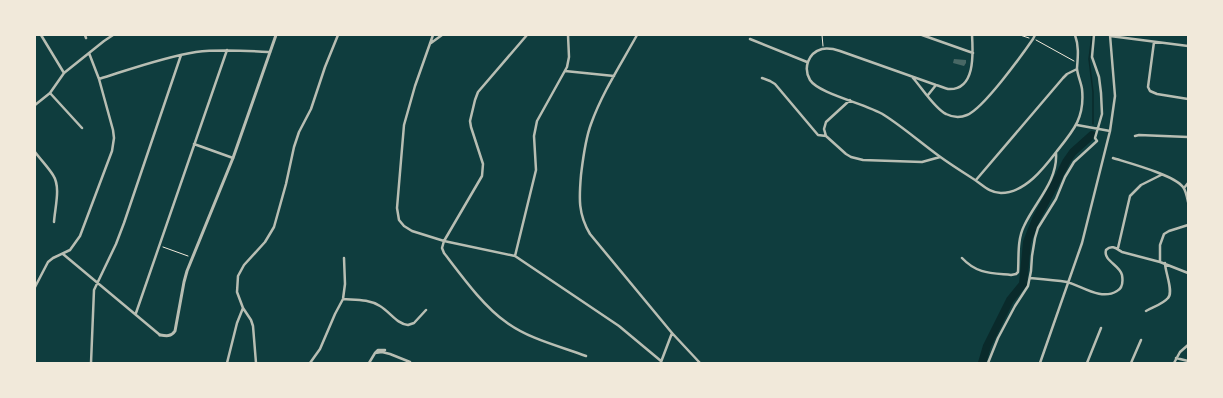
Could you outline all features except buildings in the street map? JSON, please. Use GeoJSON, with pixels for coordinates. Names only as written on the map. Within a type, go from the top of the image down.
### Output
{"type":"FeatureCollection","features":[{"type":"Feature","properties":{"kind":"street"},"geometry":{"type":"LineString","coordinates":[[41,35],[64,73]]}},
{"type":"Feature","properties":{"kind":"street"},"geometry":{"type":"LineString","coordinates":[[35,105],[50,93],[64,73],[113,35]]}},
{"type":"Feature","properties":{"kind":"street"},"geometry":{"type":"LineString","coordinates":[[63,254],[136,313],[160,335],[170,335],[175,331],[184,282],[192,257],[233,158],[276,35]]}},
{"type":"Feature","properties":{"kind":"street"},"geometry":{"type":"LineString","coordinates":[[256,363],[253,326],[243,308],[238,292],[238,276],[244,265],[265,242],[274,228],[294,147],[299,132],[311,109],[325,67],[338,35]]}},
{"type":"Feature","properties":{"kind":"street"},"geometry":{"type":"LineString","coordinates":[[434,35],[417,80],[404,126],[397,208],[399,220],[404,226],[412,231],[444,241],[515,256],[619,326],[661,362],[672,333]]}},
{"type":"Feature","properties":{"kind":"street"},"geometry":{"type":"LineString","coordinates":[[430,44],[442,35]]}},
{"type":"Feature","properties":{"kind":"street"},"geometry":{"type":"LineString","coordinates":[[527,35],[483,86],[474,100],[470,121],[483,164],[482,176],[444,241],[442,248],[444,253],[477,294],[505,322],[538,339],[586,356]]}},
{"type":"Feature","properties":{"kind":"street"},"geometry":{"type":"LineString","coordinates":[[515,256],[536,170],[535,129],[537,121],[565,71],[569,57],[568,35]]}},
{"type":"Feature","properties":{"kind":"street"},"geometry":{"type":"LineString","coordinates":[[637,35],[603,96],[590,126],[581,179],[579,200],[580,212],[583,223],[590,234],[672,333],[700,363]]}},
{"type":"Feature","properties":{"kind":"street"},"geometry":{"type":"LineString","coordinates":[[922,35],[973,53]]}},
{"type":"Feature","properties":{"kind":"street"},"geometry":{"type":"LineString","coordinates":[[972,35],[973,53],[971,69],[966,81],[955,88],[948,89],[936,86],[840,50],[819,50],[811,56],[807,62],[806,69],[808,76],[814,85],[822,90],[882,114],[940,157],[993,192],[1008,193],[1015,192],[1028,183],[1056,153],[1077,125],[1080,114],[1082,87],[1077,69],[1078,49],[1075,35]]}},
{"type":"Feature","properties":{"kind":"street"},"geometry":{"type":"LineString","coordinates":[[913,78],[945,114],[956,117],[967,115],[973,112],[983,102],[1012,68],[1033,39],[1034,35]]}},
{"type":"Feature","properties":{"kind":"street"},"geometry":{"type":"LineString","coordinates":[[988,363],[998,338],[1015,306],[1028,286],[1034,238],[1038,228],[1056,199],[1065,177],[1074,162],[1097,141],[1095,138],[1102,114],[1099,77],[1092,57],[1094,35]]}},
{"type":"Feature","properties":{"kind":"street"},"geometry":{"type":"LineString","coordinates":[[1040,363],[1069,283],[1086,229],[1110,131],[1115,87],[1110,36],[1188,46]]}},
{"type":"Feature","properties":{"kind":"street"},"geometry":{"type":"LineString","coordinates":[[750,39],[807,62]]}},
{"type":"Feature","properties":{"kind":"street"},"geometry":{"type":"LineString","coordinates":[[1154,42],[1148,87],[1150,92],[1188,98]]}},
{"type":"Feature","properties":{"kind":"street"},"geometry":{"type":"LineString","coordinates":[[99,79],[181,55],[197,52],[227,50],[270,52]]}},
{"type":"Feature","properties":{"kind":"street"},"geometry":{"type":"LineString","coordinates":[[136,313],[227,50]]}},
{"type":"Feature","properties":{"kind":"street"},"geometry":{"type":"LineString","coordinates":[[35,287],[48,262],[70,250],[80,236],[112,151],[114,138],[113,130],[99,79],[89,53]]}},
{"type":"Feature","properties":{"kind":"street"},"geometry":{"type":"LineString","coordinates":[[91,363],[94,290],[116,244],[124,223],[181,55]]}},
{"type":"Feature","properties":{"kind":"street"},"geometry":{"type":"LineString","coordinates":[[976,180],[1063,78],[1067,74],[1077,69]]}},
{"type":"Feature","properties":{"kind":"street"},"geometry":{"type":"LineString","coordinates":[[565,71],[615,76]]}},
{"type":"Feature","properties":{"kind":"street"},"geometry":{"type":"LineString","coordinates":[[762,78],[775,84],[818,135],[826,136]]}},
{"type":"Feature","properties":{"kind":"street"},"geometry":{"type":"LineString","coordinates":[[928,95],[936,86]]}},
{"type":"Feature","properties":{"kind":"street"},"geometry":{"type":"LineString","coordinates":[[50,93],[82,128]]}},
{"type":"Feature","properties":{"kind":"street"},"geometry":{"type":"LineString","coordinates":[[850,100],[826,122],[824,129],[826,136],[846,154],[856,159],[922,162],[940,157]]}},
{"type":"Feature","properties":{"kind":"street"},"geometry":{"type":"LineString","coordinates":[[1077,125],[1110,131]]}},
{"type":"Feature","properties":{"kind":"street"},"geometry":{"type":"LineString","coordinates":[[1135,136],[1188,137]]}},
{"type":"Feature","properties":{"kind":"street"},"geometry":{"type":"LineString","coordinates":[[194,144],[233,158]]}},
{"type":"Feature","properties":{"kind":"street"},"geometry":{"type":"LineString","coordinates":[[35,152],[54,176],[56,182],[57,190],[54,222]]}},
{"type":"Feature","properties":{"kind":"street"},"geometry":{"type":"LineString","coordinates":[[962,258],[969,265],[978,270],[1011,275],[1018,272],[1021,234],[1054,171],[1057,162],[1056,153]]}},
{"type":"Feature","properties":{"kind":"street"},"geometry":{"type":"LineString","coordinates":[[1113,158],[1161,175],[1180,184],[1184,188],[1188,202]]}},
{"type":"Feature","properties":{"kind":"street"},"geometry":{"type":"LineString","coordinates":[[1118,248],[1130,196],[1141,185],[1161,175]]}},
{"type":"Feature","properties":{"kind":"street"},"geometry":{"type":"LineString","coordinates":[[1184,188],[1188,183]]}},
{"type":"Feature","properties":{"kind":"street"},"geometry":{"type":"LineString","coordinates":[[1160,262],[1161,240],[1164,234],[1188,225]]}},
{"type":"Feature","properties":{"kind":"street"},"geometry":{"type":"LineString","coordinates":[[1030,278],[1069,283],[1104,295],[1116,292],[1119,290],[1123,281],[1122,272],[1106,257],[1105,253],[1107,248],[1118,248],[1122,252],[1165,263],[1188,273]]}},
{"type":"Feature","properties":{"kind":"street"},"geometry":{"type":"LineString","coordinates":[[310,363],[320,349],[343,299],[345,284],[344,258]]}},
{"type":"Feature","properties":{"kind":"street"},"geometry":{"type":"LineString","coordinates":[[1146,311],[1164,301],[1170,295],[1171,291],[1165,270],[1165,263]]}},
{"type":"Feature","properties":{"kind":"street"},"geometry":{"type":"LineString","coordinates":[[343,299],[365,301],[379,306],[405,325],[414,323],[426,310]]}},
{"type":"Feature","properties":{"kind":"street"},"geometry":{"type":"LineString","coordinates":[[226,363],[243,308]]}},
{"type":"Feature","properties":{"kind":"street"},"geometry":{"type":"LineString","coordinates":[[1087,363],[1101,328]]}},
{"type":"Feature","properties":{"kind":"street"},"geometry":{"type":"LineString","coordinates":[[1131,363],[1140,340]]}},
{"type":"Feature","properties":{"kind":"street"},"geometry":{"type":"LineString","coordinates":[[1174,363],[1180,352],[1188,345]]}},
{"type":"Feature","properties":{"kind":"street"},"geometry":{"type":"LineString","coordinates":[[369,363],[378,350],[385,350]]}},
{"type":"Feature","properties":{"kind":"street"},"geometry":{"type":"LineString","coordinates":[[375,353],[382,352],[390,354],[410,362]]}},
{"type":"Feature","properties":{"kind":"street"},"geometry":{"type":"LineString","coordinates":[[1176,358],[1188,361]]}},
{"type":"Feature","properties":{"kind":"path"},"geometry":{"type":"LineString","coordinates":[[822,35],[824,49]]}},
{"type":"Feature","properties":{"kind":"path"},"geometry":{"type":"LineString","coordinates":[[1020,35],[1033,39],[1078,63]]}},
{"type":"Feature","properties":{"kind":"path"},"geometry":{"type":"LineString","coordinates":[[159,246],[192,257]]}},
{"type":"Feature","properties":{"kind":"waterway"},"geometry":{"type":"LineString","coordinates":[[1092,35],[1089,59],[1093,92],[1093,124]]}},
{"type":"Feature","properties":{"kind":"waterway"},"geometry":{"type":"LineString","coordinates":[[982,363],[987,346],[1010,300],[1023,284],[1027,242],[1036,219],[1066,162],[1073,152],[1092,135]]}}]}
